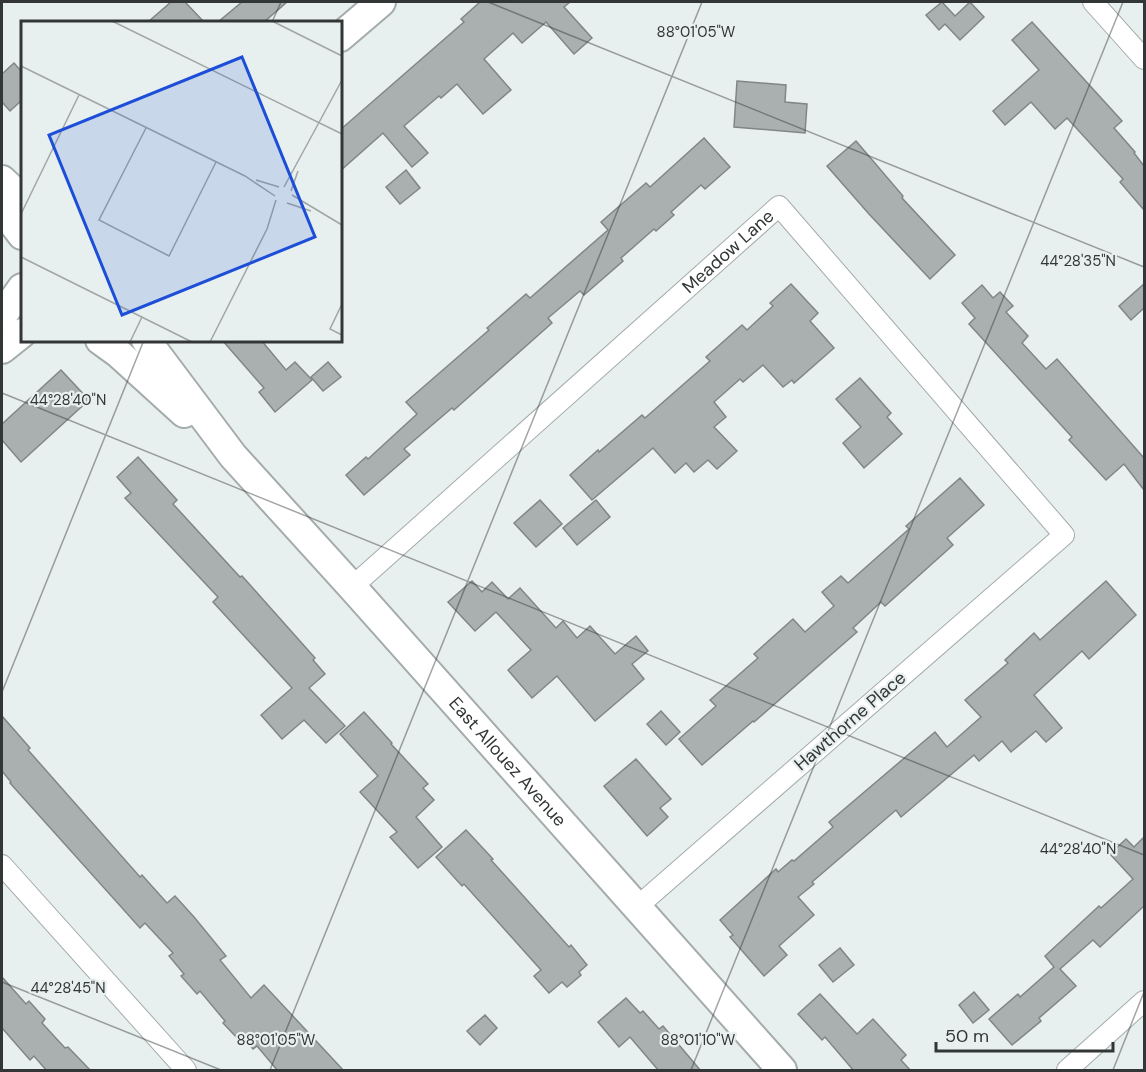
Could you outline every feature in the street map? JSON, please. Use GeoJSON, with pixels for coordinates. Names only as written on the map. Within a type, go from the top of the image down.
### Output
{"type":"FeatureCollection","features":[{"type":"Feature","properties":{"kind":"street"},"geometry":{"type":"LineString","coordinates":[[342,35],[381,2]]}},
{"type":"Feature","properties":{"kind":"street"},"geometry":{"type":"LineString","coordinates":[[1093,2],[1144,59]]}},
{"type":"Feature","properties":{"kind":"street"},"geometry":{"type":"LineString","coordinates":[[2,180],[21,198]]}},
{"type":"Feature","properties":{"kind":"street","name":"Meadow Lane"},"geometry":{"type":"LineString","coordinates":[[352,587],[779,206],[1064,535]]}},
{"type":"Feature","properties":{"kind":"street"},"geometry":{"type":"LineString","coordinates":[[2,209],[21,234]]}},
{"type":"Feature","properties":{"kind":"street"},"geometry":{"type":"LineString","coordinates":[[2,316],[21,289]]}},
{"type":"Feature","properties":{"kind":"street"},"geometry":{"type":"LineString","coordinates":[[2,349],[21,334]]}},
{"type":"Feature","properties":{"kind":"street","name":"East Allouez Avenue"},"geometry":{"type":"LineString","coordinates":[[103,342],[233,456]]}},
{"type":"Feature","properties":{"kind":"street","name":"East Allouez Avenue"},"geometry":{"type":"LineString","coordinates":[[148,342],[233,456],[782,1071]]}},
{"type":"Feature","properties":{"kind":"street","name":"Hawthorne Place"},"geometry":{"type":"LineString","coordinates":[[637,907],[1064,535]]}},
{"type":"Feature","properties":{"kind":"street"},"geometry":{"type":"LineString","coordinates":[[2,865],[186,1071]]}},
{"type":"Feature","properties":{"kind":"street"},"geometry":{"type":"LineString","coordinates":[[1067,1071],[1144,1001]]}},
{"type":"Feature","properties":{"kind":"building"},"geometry":{"type":"Polygon","coordinates":[[[171,2],[185,2],[203,21],[149,21],[171,2]]]}},
{"type":"Feature","properties":{"kind":"building"},"geometry":{"type":"Polygon","coordinates":[[[242,2],[287,2],[265,21],[219,21],[242,2]]]}},
{"type":"Feature","properties":{"kind":"building"},"geometry":{"type":"Polygon","coordinates":[[[480,2],[570,2],[564,7],[592,38],[574,54],[546,22],[522,43],[513,33],[484,59],[511,90],[483,114],[457,84],[404,126],[428,153],[412,167],[383,133],[342,169],[342,128],[464,22],[461,19],[480,2]]]}},
{"type":"Feature","properties":{"kind":"building"},"geometry":{"type":"Polygon","coordinates":[[[942,2],[955,16],[970,2],[984,17],[960,40],[945,24],[939,30],[926,15],[942,2]]]}},
{"type":"Feature","properties":{"kind":"building"},"geometry":{"type":"Polygon","coordinates":[[[1032,22],[1122,121],[1114,128],[1144,166],[1144,210],[1120,182],[1123,179],[1067,118],[1055,129],[1031,102],[1005,125],[993,111],[1039,70],[1012,40],[1032,22]]]}},
{"type":"Feature","properties":{"kind":"building"},"geometry":{"type":"Polygon","coordinates":[[[14,63],[21,71],[21,101],[10,111],[2,102],[2,74],[14,63]]]}},
{"type":"Feature","properties":{"kind":"building"},"geometry":{"type":"Polygon","coordinates":[[[737,81],[786,85],[785,102],[807,104],[805,133],[734,127],[737,81]]]}},
{"type":"Feature","properties":{"kind":"building"},"geometry":{"type":"Polygon","coordinates":[[[704,138],[730,167],[705,189],[701,185],[671,212],[674,215],[621,258],[623,261],[584,295],[580,291],[548,318],[552,323],[454,410],[452,408],[404,449],[410,455],[364,495],[346,475],[366,457],[368,459],[417,414],[406,402],[489,330],[487,328],[526,294],[530,298],[608,230],[601,222],[646,183],[650,187],[704,138]]]}},
{"type":"Feature","properties":{"kind":"building"},"geometry":{"type":"Polygon","coordinates":[[[856,141],[903,196],[902,198],[955,255],[930,279],[827,166],[856,141]]]}},
{"type":"Feature","properties":{"kind":"building"},"geometry":{"type":"Polygon","coordinates":[[[406,170],[420,188],[400,204],[386,187],[406,170]]]}},
{"type":"Feature","properties":{"kind":"building"},"geometry":{"type":"Polygon","coordinates":[[[791,284],[818,313],[810,321],[834,348],[794,383],[792,380],[783,387],[763,365],[743,382],[740,379],[714,402],[726,417],[714,427],[737,451],[717,469],[708,460],[694,472],[686,463],[675,473],[653,448],[592,500],[570,475],[642,415],[645,418],[710,361],[706,357],[742,325],[747,330],[773,306],[770,303],[791,284]]]}},
{"type":"Feature","properties":{"kind":"building"},"geometry":{"type":"Polygon","coordinates":[[[1144,284],[1144,308],[1131,320],[1119,306],[1144,284]]]}},
{"type":"Feature","properties":{"kind":"building"},"geometry":{"type":"Polygon","coordinates":[[[982,285],[993,298],[1000,292],[1013,306],[1006,312],[1028,336],[1022,343],[1046,369],[1057,359],[1144,458],[1144,490],[1124,464],[1106,480],[1069,440],[1072,437],[969,324],[975,318],[962,303],[982,285]]]}},
{"type":"Feature","properties":{"kind":"building"},"geometry":{"type":"Polygon","coordinates":[[[224,342],[263,342],[286,370],[295,362],[312,380],[275,412],[259,392],[264,388],[224,342]]]}},
{"type":"Feature","properties":{"kind":"building"},"geometry":{"type":"Polygon","coordinates":[[[328,362],[341,377],[323,391],[311,377],[328,362]]]}},
{"type":"Feature","properties":{"kind":"building"},"geometry":{"type":"Polygon","coordinates":[[[61,370],[89,400],[21,462],[2,440],[2,424],[61,370]]]}},
{"type":"Feature","properties":{"kind":"building"},"geometry":{"type":"Polygon","coordinates":[[[860,378],[891,413],[887,417],[902,434],[864,468],[843,443],[861,427],[836,399],[860,378]]]}},
{"type":"Feature","properties":{"kind":"building"},"geometry":{"type":"Polygon","coordinates":[[[138,457],[177,500],[173,504],[240,577],[242,576],[315,658],[313,660],[325,674],[309,688],[345,726],[326,743],[304,720],[282,739],[261,715],[292,688],[213,602],[218,597],[125,498],[131,493],[117,477],[138,457]]]}},
{"type":"Feature","properties":{"kind":"building"},"geometry":{"type":"Polygon","coordinates":[[[960,478],[984,505],[947,538],[953,545],[885,606],[881,602],[853,628],[857,632],[702,765],[679,739],[716,706],[710,700],[758,658],[754,654],[793,619],[805,632],[834,606],[822,592],[841,576],[848,583],[909,529],[906,526],[960,478]]]}},
{"type":"Feature","properties":{"kind":"building"},"geometry":{"type":"Polygon","coordinates":[[[540,500],[562,524],[536,547],[514,523],[540,500]]]}},
{"type":"Feature","properties":{"kind":"building"},"geometry":{"type":"Polygon","coordinates":[[[596,500],[610,517],[577,545],[563,528],[596,500]]]}},
{"type":"Feature","properties":{"kind":"building"},"geometry":{"type":"Polygon","coordinates":[[[472,581],[482,592],[492,582],[508,599],[520,588],[556,628],[563,621],[577,638],[590,626],[615,654],[636,636],[648,651],[632,664],[644,679],[595,721],[557,676],[532,698],[508,670],[531,650],[496,612],[475,631],[448,602],[472,581]]]}},
{"type":"Feature","properties":{"kind":"building"},"geometry":{"type":"Polygon","coordinates":[[[1106,581],[1136,615],[1089,659],[1082,651],[1034,695],[1062,728],[1046,742],[1036,731],[1011,752],[1002,741],[979,761],[974,755],[901,817],[896,810],[812,882],[814,884],[798,897],[814,915],[779,946],[787,955],[764,976],[730,937],[733,935],[720,920],[776,869],[778,872],[792,860],[794,861],[833,827],[829,822],[935,732],[947,747],[981,717],[965,700],[1008,663],[1005,660],[1034,633],[1040,640],[1106,581]]]}},
{"type":"Feature","properties":{"kind":"building"},"geometry":{"type":"Polygon","coordinates":[[[661,711],[680,732],[666,745],[647,724],[661,711]]]}},
{"type":"Feature","properties":{"kind":"building"},"geometry":{"type":"Polygon","coordinates":[[[364,712],[428,784],[423,788],[434,800],[416,817],[442,847],[418,868],[390,837],[397,832],[360,792],[378,776],[340,734],[364,712]]]}},
{"type":"Feature","properties":{"kind":"building"},"geometry":{"type":"Polygon","coordinates":[[[2,716],[30,748],[28,750],[140,877],[142,875],[167,903],[175,896],[194,917],[226,956],[220,960],[251,998],[264,985],[344,1071],[278,1071],[257,1046],[253,1049],[244,1038],[240,1041],[223,1023],[225,1021],[200,991],[197,994],[181,976],[184,974],[169,956],[173,953],[145,923],[140,928],[10,783],[2,771],[2,716]]]}},
{"type":"Feature","properties":{"kind":"building"},"geometry":{"type":"Polygon","coordinates":[[[636,759],[671,799],[660,808],[668,817],[647,836],[604,786],[636,759]]]}},
{"type":"Feature","properties":{"kind":"building"},"geometry":{"type":"Polygon","coordinates":[[[466,830],[587,965],[579,972],[581,975],[567,987],[562,982],[549,993],[534,976],[541,970],[464,884],[462,886],[436,857],[466,830]]]}},
{"type":"Feature","properties":{"kind":"building"},"geometry":{"type":"Polygon","coordinates":[[[1144,837],[1144,906],[1100,947],[1093,940],[1060,969],[1076,986],[1039,1018],[1041,1021],[1012,1045],[989,1019],[1018,994],[1020,997],[1054,967],[1045,956],[1099,906],[1101,908],[1133,879],[1110,854],[1126,839],[1134,847],[1144,837]]]}},
{"type":"Feature","properties":{"kind":"building"},"geometry":{"type":"Polygon","coordinates":[[[840,948],[854,965],[833,982],[819,965],[840,948]]]}},
{"type":"Feature","properties":{"kind":"building"},"geometry":{"type":"Polygon","coordinates":[[[2,977],[26,1004],[29,1001],[45,1019],[42,1023],[91,1071],[47,1071],[34,1056],[30,1060],[2,1028],[2,977]]]}},
{"type":"Feature","properties":{"kind":"building"},"geometry":{"type":"Polygon","coordinates":[[[974,992],[989,1010],[973,1023],[959,1005],[974,992]]]}},
{"type":"Feature","properties":{"kind":"building"},"geometry":{"type":"Polygon","coordinates":[[[820,994],[857,1034],[873,1019],[906,1055],[901,1060],[911,1071],[854,1071],[825,1037],[822,1040],[798,1014],[820,994]]]}},
{"type":"Feature","properties":{"kind":"building"},"geometry":{"type":"Polygon","coordinates":[[[626,998],[640,1013],[643,1011],[659,1029],[663,1026],[701,1071],[659,1071],[630,1037],[619,1047],[598,1022],[626,998]]]}},
{"type":"Feature","properties":{"kind":"building"},"geometry":{"type":"Polygon","coordinates":[[[485,1015],[497,1028],[480,1045],[467,1031],[485,1015]]]}}]}
